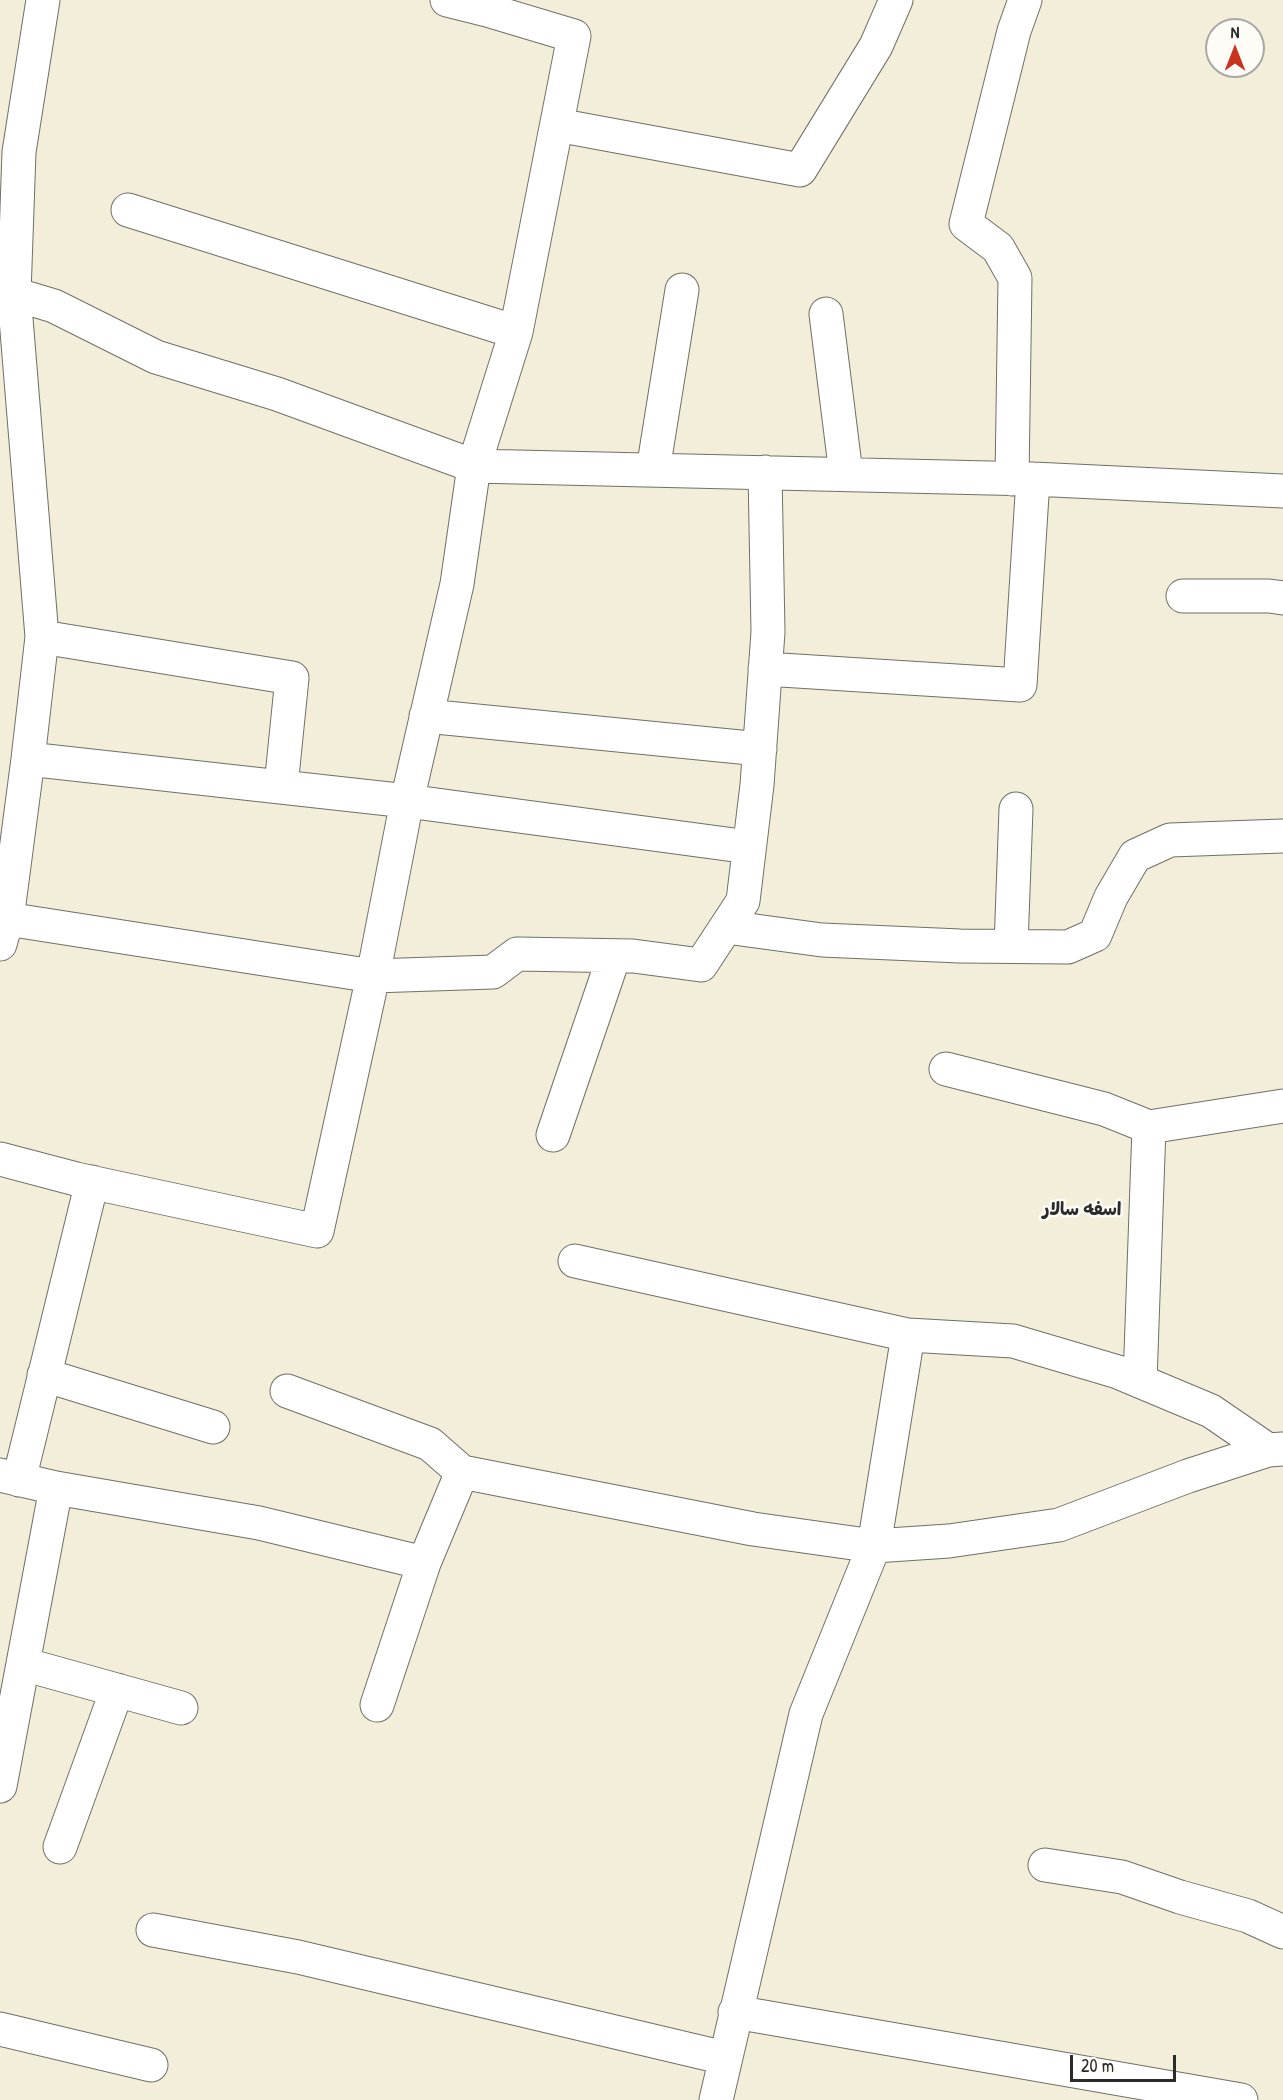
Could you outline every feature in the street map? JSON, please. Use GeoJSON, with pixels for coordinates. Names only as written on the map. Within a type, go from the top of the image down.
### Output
{"type":"FeatureCollection","features":[{"type":"Feature","properties":{"kind":"street"},"geometry":{"type":"LineString","coordinates":[[44,0],[19,152],[14,294],[42,637],[28,759],[3,932],[373,976],[493,972],[517,954],[614,956],[701,965],[743,901],[760,748],[768,632],[765,472]]}},
{"type":"Feature","properties":{"kind":"street"},"geometry":{"type":"LineString","coordinates":[[0,1159],[92,1182],[317,1231],[373,976],[407,801],[457,584],[474,466],[516,332],[574,36],[488,5],[447,0]]}},
{"type":"Feature","properties":{"kind":"street"},"geometry":{"type":"LineString","coordinates":[[557,125],[800,170],[876,46],[896,0]]}},
{"type":"Feature","properties":{"kind":"street"},"geometry":{"type":"LineString","coordinates":[[765,669],[1020,685],[1022,479],[1015,278],[998,248],[966,224],[1014,31],[1025,0]]}},
{"type":"Feature","properties":{"kind":"street"},"geometry":{"type":"LineString","coordinates":[[128,210],[516,332]]}},
{"type":"Feature","properties":{"kind":"street"},"geometry":{"type":"LineString","coordinates":[[652,470],[682,290]]}},
{"type":"Feature","properties":{"kind":"street"},"geometry":{"type":"LineString","coordinates":[[14,294],[54,306],[156,357],[277,394],[474,466],[1022,479],[1283,491]]}},
{"type":"Feature","properties":{"kind":"street"},"geometry":{"type":"LineString","coordinates":[[826,314],[846,474]]}},
{"type":"Feature","properties":{"kind":"street"},"geometry":{"type":"LineString","coordinates":[[1183,596],[1283,598]]}},
{"type":"Feature","properties":{"kind":"street"},"geometry":{"type":"LineString","coordinates":[[42,637],[292,678],[280,786]]}},
{"type":"Feature","properties":{"kind":"street"},"geometry":{"type":"LineString","coordinates":[[426,716],[760,748]]}},
{"type":"Feature","properties":{"kind":"street"},"geometry":{"type":"LineString","coordinates":[[28,759],[407,801],[749,847]]}},
{"type":"Feature","properties":{"kind":"street"},"geometry":{"type":"LineString","coordinates":[[1011,946],[1016,809]]}},
{"type":"Feature","properties":{"kind":"street"},"geometry":{"type":"LineString","coordinates":[[726,927],[822,940],[1068,947],[1095,935],[1111,897],[1135,856],[1170,840],[1283,836]]}},
{"type":"Feature","properties":{"kind":"street"},"geometry":{"type":"LineString","coordinates":[[553,1135],[614,956]]}},
{"type":"Feature","properties":{"kind":"street"},"geometry":{"type":"LineString","coordinates":[[946,1069],[1104,1109],[1149,1127],[1283,1106]]}},
{"type":"Feature","properties":{"kind":"street"},"geometry":{"type":"LineString","coordinates":[[1140,1381],[1149,1127]]}},
{"type":"Feature","properties":{"kind":"street"},"geometry":{"type":"LineString","coordinates":[[92,1182],[44,1375],[9,1478],[259,1523],[424,1563]]}},
{"type":"Feature","properties":{"kind":"street"},"geometry":{"type":"LineString","coordinates":[[575,1261],[908,1335],[1013,1341],[1118,1372],[1140,1381],[1211,1411],[1275,1450]]}},
{"type":"Feature","properties":{"kind":"street"},"geometry":{"type":"LineString","coordinates":[[716,2100],[806,1714],[874,1546],[908,1335]]}},
{"type":"Feature","properties":{"kind":"street"},"geometry":{"type":"LineString","coordinates":[[44,1375],[213,1427]]}},
{"type":"Feature","properties":{"kind":"street"},"geometry":{"type":"LineString","coordinates":[[287,1392],[430,1444],[462,1472],[753,1529],[874,1546],[949,1541],[1059,1525],[1188,1476],[1275,1450]]}},
{"type":"Feature","properties":{"kind":"street"},"geometry":{"type":"LineString","coordinates":[[377,1705],[424,1563],[462,1472]]}},
{"type":"Feature","properties":{"kind":"street"},"geometry":{"type":"LineString","coordinates":[[0,1785],[56,1488]]}},
{"type":"Feature","properties":{"kind":"street"},"geometry":{"type":"LineString","coordinates":[[23,1664],[181,1708]]}},
{"type":"Feature","properties":{"kind":"street"},"geometry":{"type":"LineString","coordinates":[[60,1847],[117,1690]]}},
{"type":"Feature","properties":{"kind":"street"},"geometry":{"type":"LineString","coordinates":[[1045,1864],[1122,1877],[1180,1897],[1248,1916],[1283,1932]]}},
{"type":"Feature","properties":{"kind":"street"},"geometry":{"type":"LineString","coordinates":[[153,1930],[298,1958],[725,2058]]}},
{"type":"Feature","properties":{"kind":"street"},"geometry":{"type":"LineString","coordinates":[[735,2012],[1241,2100]]}},
{"type":"Feature","properties":{"kind":"street"},"geometry":{"type":"LineString","coordinates":[[0,2029],[151,2065]]}},
{"type":"Feature","properties":{"kind":"district","name":"اسفه سالار"},"geometry":{"type":"Point","coordinates":[1082,1210]}}]}
